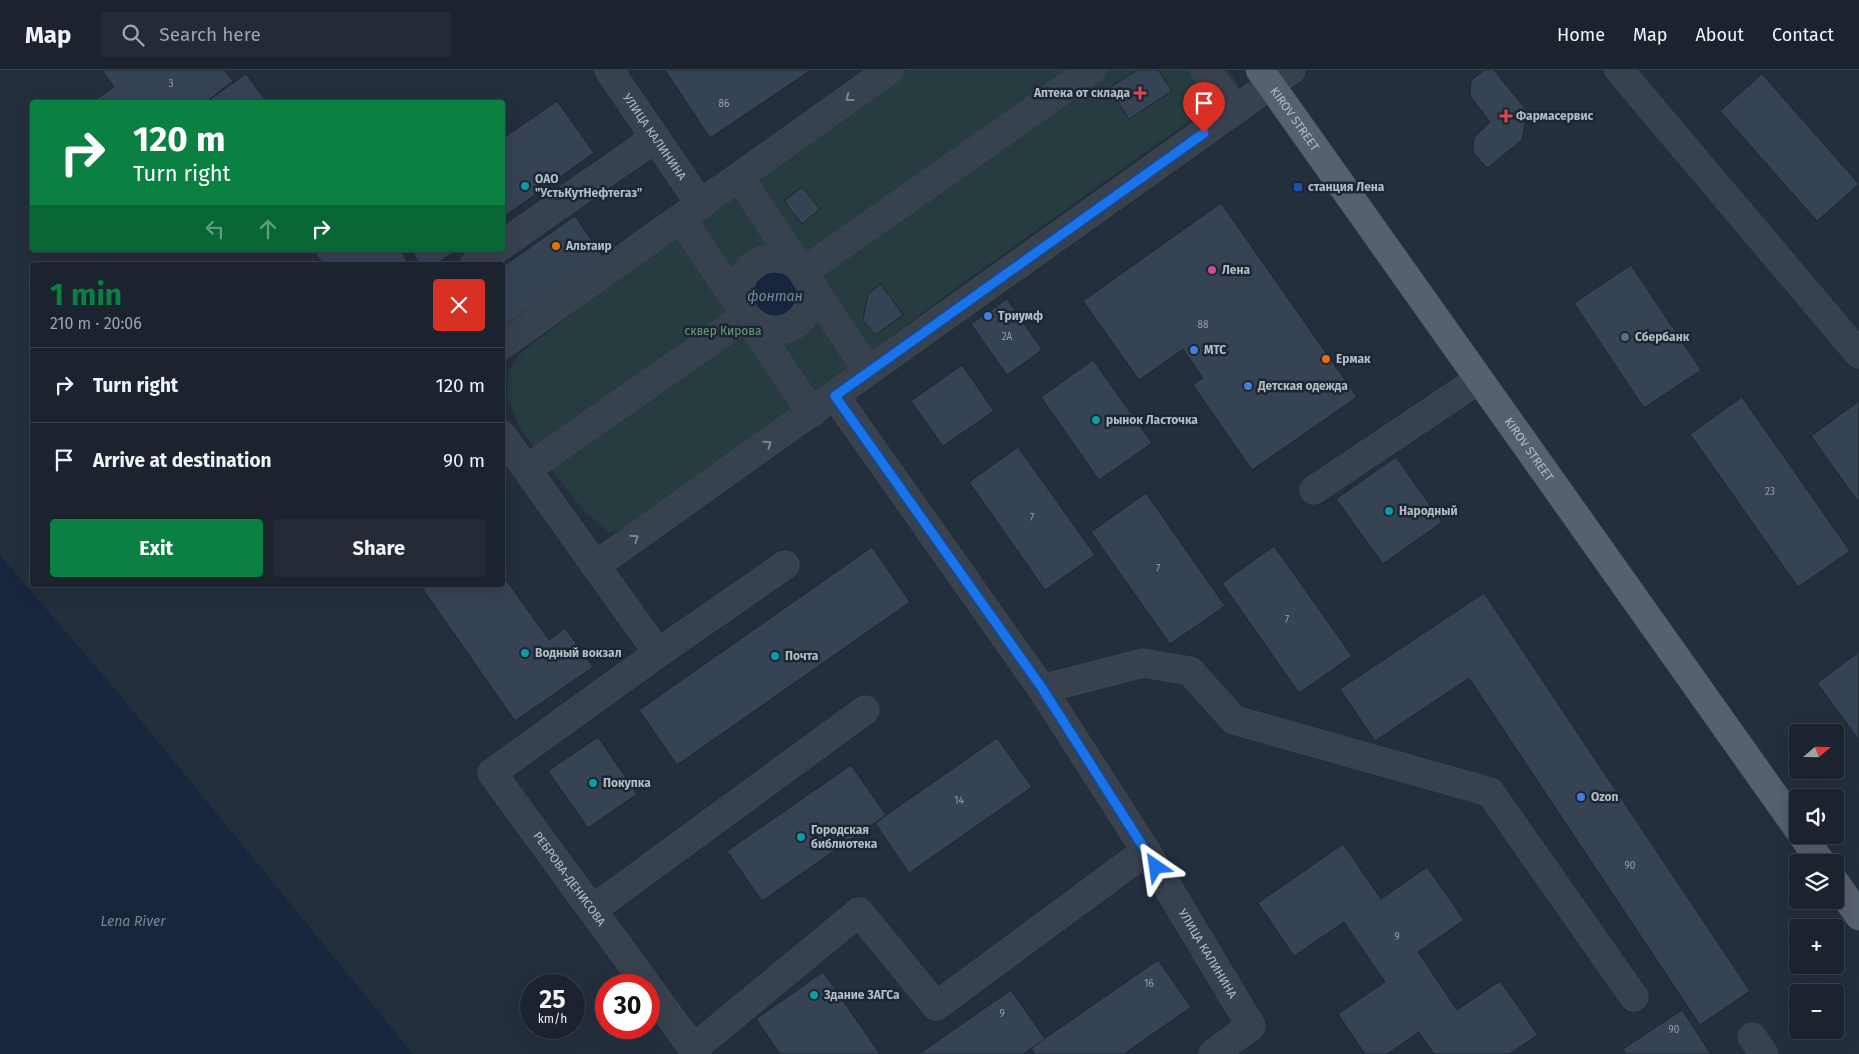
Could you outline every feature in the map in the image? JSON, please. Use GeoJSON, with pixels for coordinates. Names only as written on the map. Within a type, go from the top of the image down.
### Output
{"type":"FeatureCollection","features":[{"type":"Feature","properties":{"kind":"main road","name":"KIROV STREET"},"geometry":{"type":"LineString","coordinates":[[1274,75],[1478,380],[1789,816]]}},
{"type":"Feature","properties":{"kind":"main road"},"geometry":{"type":"LineString","coordinates":[[1844,895],[1859,916]]}},
{"type":"Feature","properties":{"kind":"street","name":"УЛИЦА КАЛИНИНА"},"geometry":{"type":"LineString","coordinates":[[609,70],[655,138],[691,212],[746,316],[812,413]]}},
{"type":"Feature","properties":{"kind":"street"},"geometry":{"type":"LineString","coordinates":[[505,343],[888,70]]}},
{"type":"Feature","properties":{"kind":"street"},"geometry":{"type":"LineString","coordinates":[[803,272],[1091,70]]}},
{"type":"Feature","properties":{"kind":"street"},"geometry":{"type":"LineString","coordinates":[[1205,70],[1236,110]]}},
{"type":"Feature","properties":{"kind":"street"},"geometry":{"type":"LineString","coordinates":[[1619,70],[1859,354]]}},
{"type":"Feature","properties":{"kind":"street"},"geometry":{"type":"LineString","coordinates":[[595,566],[1236,110],[1274,75]]}},
{"type":"Feature","properties":{"kind":"street"},"geometry":{"type":"LineString","coordinates":[[505,243],[655,138]]}},
{"type":"Feature","properties":{"kind":"street"},"geometry":{"type":"LineString","coordinates":[[740,176],[868,371]]}},
{"type":"Feature","properties":{"kind":"street"},"geometry":{"type":"LineString","coordinates":[[478,262],[492,252]]}},
{"type":"Feature","properties":{"kind":"street"},"geometry":{"type":"LineString","coordinates":[[771,258],[786,260],[803,272],[809,282],[811,294],[809,304],[803,317],[792,326],[777,330],[767,330],[754,324],[746,316],[740,302],[739,290],[746,273],[756,264],[771,258]]}},
{"type":"Feature","properties":{"kind":"street"},"geometry":{"type":"LineString","coordinates":[[527,469],[746,316]]}},
{"type":"Feature","properties":{"kind":"street"},"geometry":{"type":"LineString","coordinates":[[1314,490],[1478,380]]}},
{"type":"Feature","properties":{"kind":"street","name":"УЛИЦА КАЛИНИНА"},"geometry":{"type":"LineString","coordinates":[[835,396],[1042,688],[1146,851],[1251,1026],[1213,1054]]}},
{"type":"Feature","properties":{"kind":"street"},"geometry":{"type":"LineString","coordinates":[[505,439],[658,653],[785,565]]}},
{"type":"Feature","properties":{"kind":"street","name":"РЕБРОВА-ДЕНИСОВА"},"geometry":{"type":"LineString","coordinates":[[639,974],[492,773],[658,653]]}},
{"type":"Feature","properties":{"kind":"street"},"geometry":{"type":"LineString","coordinates":[[1042,688],[1143,663],[1190,670],[1234,720],[1490,792],[1634,998]]}},
{"type":"Feature","properties":{"kind":"street"},"geometry":{"type":"LineString","coordinates":[[592,910],[865,710]]}},
{"type":"Feature","properties":{"kind":"street"},"geometry":{"type":"LineString","coordinates":[[695,1051],[859,912],[936,1006],[1146,851]]}},
{"type":"Feature","properties":{"kind":"street","name":"РЕБРОВА-ДЕНИСОВА"},"geometry":{"type":"LineString","coordinates":[[660,1003],[695,1051]]}},
{"type":"Feature","properties":{"kind":"green space","name":"сквер Кирова"},"geometry":{"type":"Polygon","coordinates":[[[907,70],[1228,70],[1239,85],[957,287],[635,529],[609,532],[583,510],[520,429],[507,396],[509,371],[518,355],[674,236],[907,70]]]}},
{"type":"Feature","properties":{"kind":"water","name":"фонтан"},"geometry":{"type":"Polygon","coordinates":[[[770,269],[780,269],[790,273],[798,281],[802,296],[798,311],[790,319],[780,323],[770,323],[760,319],[752,311],[748,301],[748,291],[752,281],[760,273],[770,269]]]}},
{"type":"Feature","properties":{"kind":"water","name":"Lena River"},"geometry":{"type":"Polygon","coordinates":[[[0,555],[119,694],[413,1054],[0,1054],[0,555]]]}},
{"type":"Feature","properties":{"kind":"building"},"geometry":{"type":"Polygon","coordinates":[[[102,70],[224,70],[233,81],[209,100],[95,100],[114,87],[102,70]]]}},
{"type":"Feature","properties":{"kind":"building"},"geometry":{"type":"Polygon","coordinates":[[[665,70],[811,70],[710,138],[665,70]]]}},
{"type":"Feature","properties":{"kind":"building"},"geometry":{"type":"Polygon","coordinates":[[[1137,70],[1158,70],[1172,91],[1129,119],[1109,88],[1137,70]]]}},
{"type":"Feature","properties":{"kind":"building","name":"Фармасервис"},"geometry":{"type":"Polygon","coordinates":[[[1484,70],[1494,70],[1527,111],[1522,140],[1487,168],[1473,152],[1474,138],[1490,122],[1470,96],[1471,81],[1484,70]]]}},
{"type":"Feature","properties":{"kind":"building"},"geometry":{"type":"Polygon","coordinates":[[[246,74],[266,100],[209,100],[246,74]]]}},
{"type":"Feature","properties":{"kind":"building"},"geometry":{"type":"Polygon","coordinates":[[[1762,74],[1859,184],[1817,221],[1720,111],[1762,74]]]}},
{"type":"Feature","properties":{"kind":"building","name":"ОАО \"УстьКутНефтегаз\""},"geometry":{"type":"Polygon","coordinates":[[[557,101],[594,153],[505,216],[505,137],[557,101]]]}},
{"type":"Feature","properties":{"kind":"building"},"geometry":{"type":"Polygon","coordinates":[[[802,187],[820,209],[802,224],[784,201],[802,187]]]}},
{"type":"Feature","properties":{"kind":"building"},"geometry":{"type":"Polygon","coordinates":[[[1221,203],[1357,397],[1252,470],[1193,385],[1203,378],[1183,349],[1139,380],[1083,301],[1221,203]]]}},
{"type":"Feature","properties":{"kind":"building"},"geometry":{"type":"Polygon","coordinates":[[[575,216],[603,257],[505,325],[505,265],[575,216]]]}},
{"type":"Feature","properties":{"kind":"building"},"geometry":{"type":"Polygon","coordinates":[[[314,252],[401,252],[407,260],[404,262],[322,262],[314,252]]]}},
{"type":"Feature","properties":{"kind":"building"},"geometry":{"type":"Polygon","coordinates":[[[412,252],[454,252],[439,262],[419,262],[412,252]]]}},
{"type":"Feature","properties":{"kind":"building"},"geometry":{"type":"Polygon","coordinates":[[[1631,265],[1701,370],[1644,408],[1574,303],[1631,265]]]}},
{"type":"Feature","properties":{"kind":"building"},"geometry":{"type":"Polygon","coordinates":[[[881,284],[903,315],[875,335],[863,320],[868,294],[881,284]]]}},
{"type":"Feature","properties":{"kind":"building"},"geometry":{"type":"Polygon","coordinates":[[[1007,299],[1042,350],[1007,375],[971,324],[1007,299]]]}},
{"type":"Feature","properties":{"kind":"building","name":"рынок Ласточка"},"geometry":{"type":"Polygon","coordinates":[[[1093,360],[1152,443],[1099,480],[1041,397],[1093,360]]]}},
{"type":"Feature","properties":{"kind":"building"},"geometry":{"type":"Polygon","coordinates":[[[962,365],[994,411],[943,446],[911,401],[962,365]]]}},
{"type":"Feature","properties":{"kind":"building"},"geometry":{"type":"Polygon","coordinates":[[[1742,397],[1850,551],[1798,587],[1690,434],[1742,397]]]}},
{"type":"Feature","properties":{"kind":"building"},"geometry":{"type":"Polygon","coordinates":[[[1859,401],[1859,503],[1811,436],[1859,401]]]}},
{"type":"Feature","properties":{"kind":"building"},"geometry":{"type":"Polygon","coordinates":[[[1018,447],[1095,555],[1045,590],[969,482],[1018,447]]]}},
{"type":"Feature","properties":{"kind":"building","name":"Народный"},"geometry":{"type":"Polygon","coordinates":[[[1396,457],[1442,522],[1383,564],[1336,499],[1396,457]]]}},
{"type":"Feature","properties":{"kind":"building"},"geometry":{"type":"Polygon","coordinates":[[[1146,493],[1225,606],[1170,644],[1091,532],[1146,493]]]}},
{"type":"Feature","properties":{"kind":"building"},"geometry":{"type":"Polygon","coordinates":[[[1274,546],[1352,656],[1299,693],[1222,583],[1274,546]]]}},
{"type":"Feature","properties":{"kind":"building","name":"Почта"},"geometry":{"type":"Polygon","coordinates":[[[872,547],[910,602],[677,765],[639,710],[872,547]]]}},
{"type":"Feature","properties":{"kind":"building","name":"Водный вокзал"},"geometry":{"type":"Polygon","coordinates":[[[505,578],[549,640],[565,628],[593,667],[515,721],[421,587],[505,587],[505,578]]]}},
{"type":"Feature","properties":{"kind":"building"},"geometry":{"type":"Polygon","coordinates":[[[1484,593],[1750,991],[1700,1025],[1469,678],[1375,741],[1340,689],[1484,593]]]}},
{"type":"Feature","properties":{"kind":"building"},"geometry":{"type":"Polygon","coordinates":[[[1859,652],[1859,740],[1817,683],[1859,652]]]}},
{"type":"Feature","properties":{"kind":"building","name":"Покупка"},"geometry":{"type":"Polygon","coordinates":[[[598,737],[637,794],[588,828],[548,771],[598,737]]]}},
{"type":"Feature","properties":{"kind":"building"},"geometry":{"type":"Polygon","coordinates":[[[997,738],[1032,787],[909,873],[875,823],[997,738]]]}},
{"type":"Feature","properties":{"kind":"building","name":"Городская библиотека"},"geometry":{"type":"Polygon","coordinates":[[[851,765],[886,815],[762,901],[727,851],[851,765]]]}},
{"type":"Feature","properties":{"kind":"building"},"geometry":{"type":"Polygon","coordinates":[[[1343,844],[1381,899],[1427,867],[1464,920],[1418,952],[1457,1010],[1500,981],[1538,1035],[1509,1054],[1434,1054],[1419,1032],[1387,1054],[1365,1054],[1338,1014],[1385,982],[1344,922],[1294,956],[1258,903],[1343,844]]]}},
{"type":"Feature","properties":{"kind":"building"},"geometry":{"type":"Polygon","coordinates":[[[1158,960],[1191,1007],[1124,1054],[1035,1054],[1031,1048],[1158,960]]]}},
{"type":"Feature","properties":{"kind":"building","name":"Здание ЗАГСа"},"geometry":{"type":"Polygon","coordinates":[[[823,972],[880,1054],[780,1054],[756,1019],[823,972]]]}},
{"type":"Feature","properties":{"kind":"building"},"geometry":{"type":"Polygon","coordinates":[[[1011,990],[1045,1039],[1023,1054],[919,1054],[1011,990]]]}},
{"type":"Feature","properties":{"kind":"building"},"geometry":{"type":"Polygon","coordinates":[[[1682,1010],[1711,1054],[1626,1054],[1623,1049],[1682,1010]]]}},
{"type":"Feature","properties":{"kind":"place","name":"Аптека от склада"},"geometry":{"type":"Point","coordinates":[1140,93]}},
{"type":"Feature","properties":{"kind":"place","name":"Фармасервис"},"geometry":{"type":"Point","coordinates":[1506,116]}},
{"type":"Feature","properties":{"kind":"place","name":"ОАО \"УстьКутНефтегаз\""},"geometry":{"type":"Point","coordinates":[525,186]}},
{"type":"Feature","properties":{"kind":"place","name":"станция Лена"},"geometry":{"type":"Point","coordinates":[1298,187]}},
{"type":"Feature","properties":{"kind":"place","name":"Альтаир"},"geometry":{"type":"Point","coordinates":[556,246]}},
{"type":"Feature","properties":{"kind":"place","name":"Лена"},"geometry":{"type":"Point","coordinates":[1212,270]}},
{"type":"Feature","properties":{"kind":"place","name":"Триумф"},"geometry":{"type":"Point","coordinates":[988,316]}},
{"type":"Feature","properties":{"kind":"place","name":"Сбербанк"},"geometry":{"type":"Point","coordinates":[1625,337]}},
{"type":"Feature","properties":{"kind":"place","name":"МТС"},"geometry":{"type":"Point","coordinates":[1194,350]}},
{"type":"Feature","properties":{"kind":"place","name":"Ермак"},"geometry":{"type":"Point","coordinates":[1326,359]}},
{"type":"Feature","properties":{"kind":"place","name":"Детская одежда"},"geometry":{"type":"Point","coordinates":[1248,386]}},
{"type":"Feature","properties":{"kind":"place","name":"рынок Ласточка"},"geometry":{"type":"Point","coordinates":[1096,420]}},
{"type":"Feature","properties":{"kind":"place","name":"Народный"},"geometry":{"type":"Point","coordinates":[1389,511]}},
{"type":"Feature","properties":{"kind":"place","name":"Водный вокзал"},"geometry":{"type":"Point","coordinates":[525,653]}},
{"type":"Feature","properties":{"kind":"place","name":"Почта"},"geometry":{"type":"Point","coordinates":[775,656]}},
{"type":"Feature","properties":{"kind":"place","name":"Покупка"},"geometry":{"type":"Point","coordinates":[593,783]}},
{"type":"Feature","properties":{"kind":"place","name":"Ozon"},"geometry":{"type":"Point","coordinates":[1581,797]}},
{"type":"Feature","properties":{"kind":"place","name":"Городская библиотека"},"geometry":{"type":"Point","coordinates":[801,837]}},
{"type":"Feature","properties":{"kind":"place","name":"Здание ЗАГСа"},"geometry":{"type":"Point","coordinates":[814,995]}},
{"type":"Feature","properties":{"kind":"route"},"geometry":{"type":"LineString","coordinates":[[1156,867],[1042,688],[835,396],[1204,133]]}}]}
